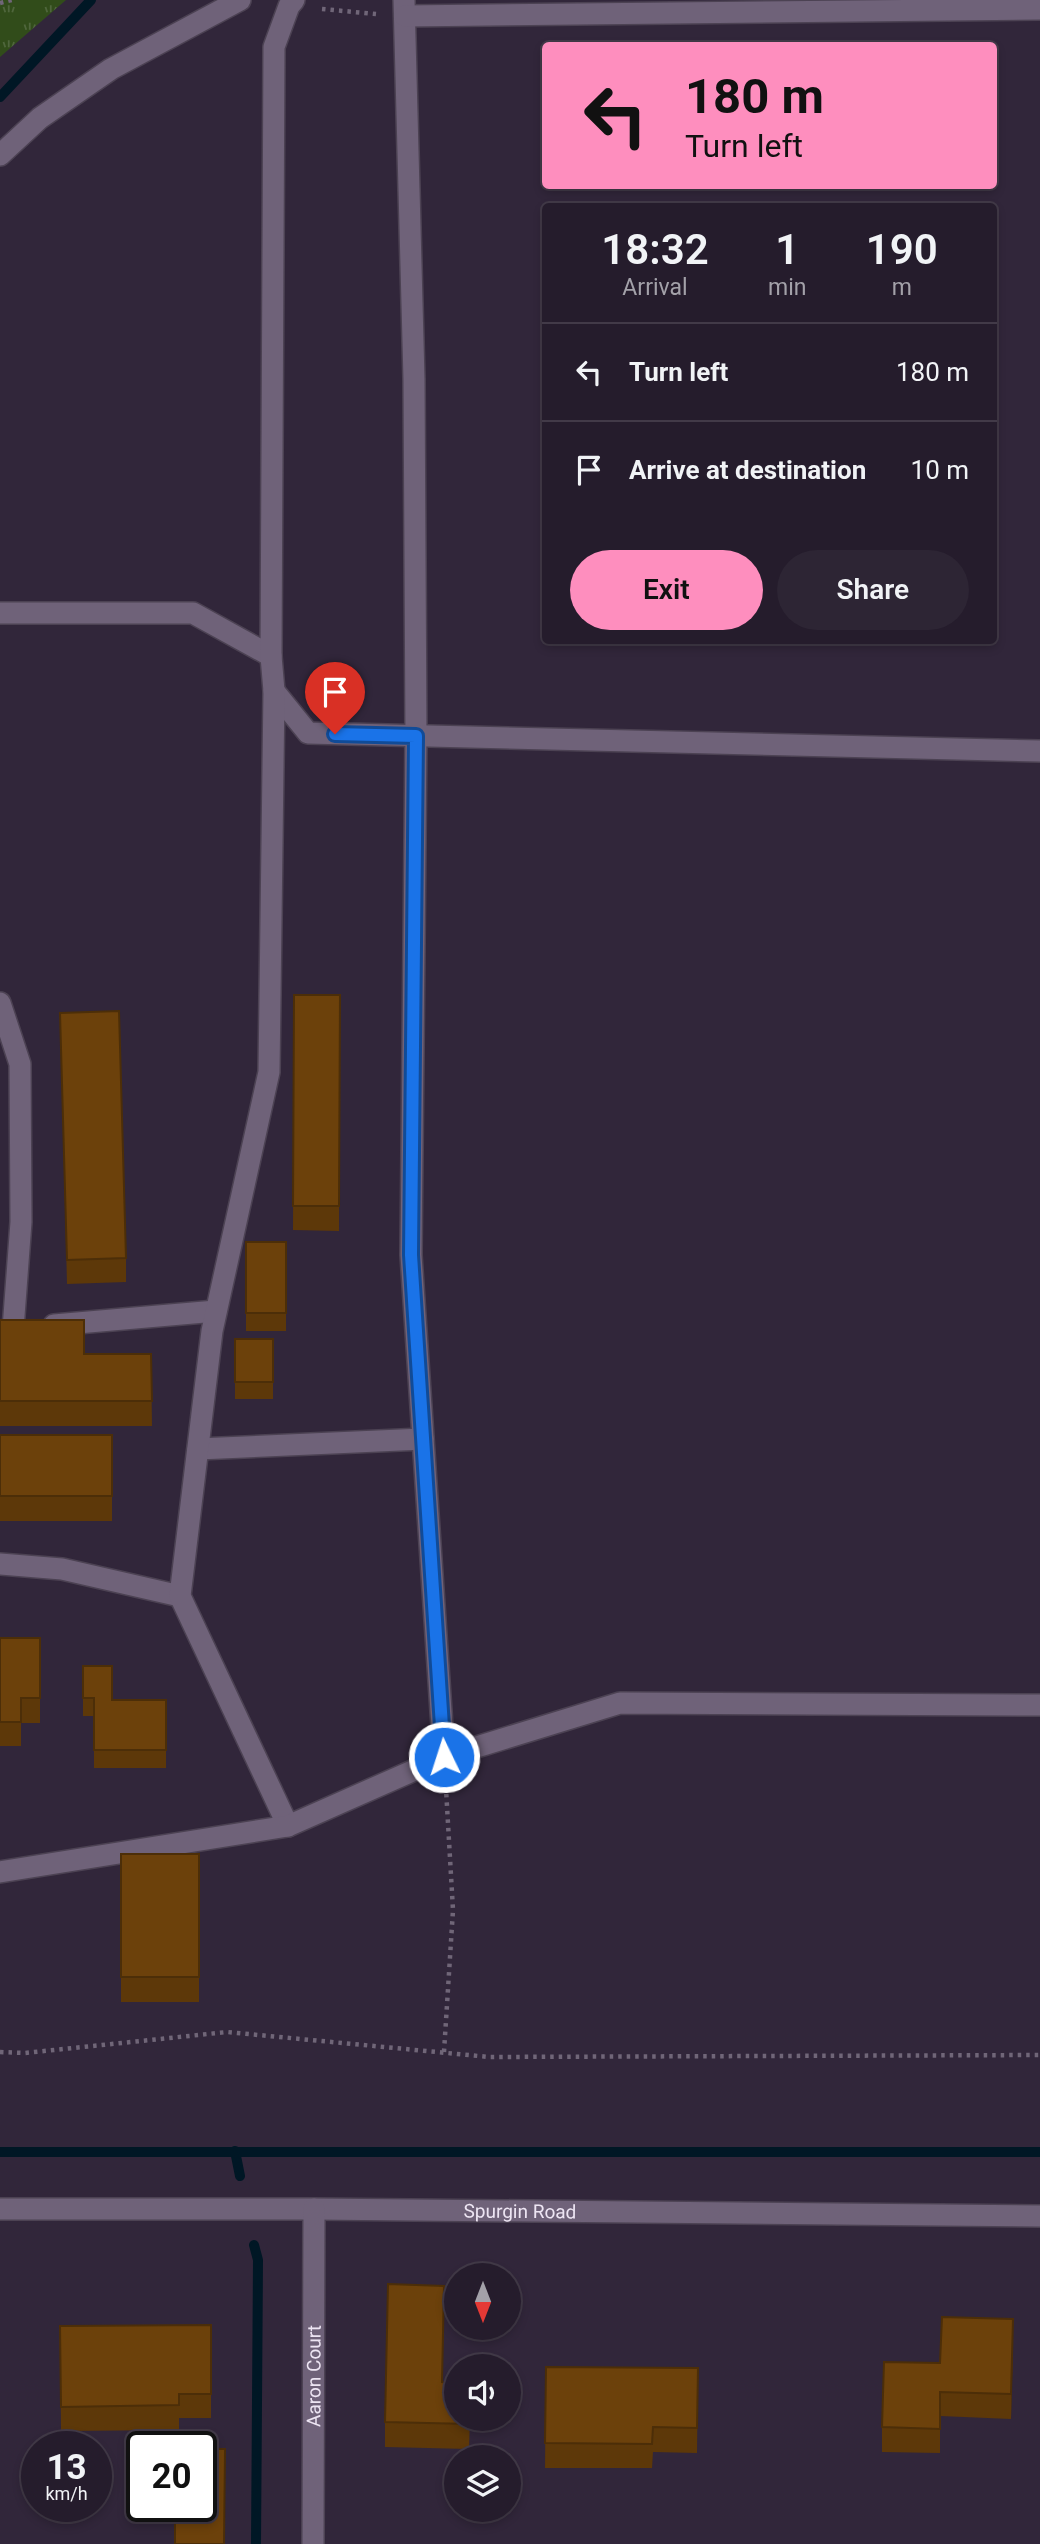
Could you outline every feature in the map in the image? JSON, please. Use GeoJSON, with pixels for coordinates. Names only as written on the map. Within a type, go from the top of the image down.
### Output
{"type":"FeatureCollection","features":[{"type":"Feature","properties":{"kind":"street"},"geometry":{"type":"LineString","coordinates":[[0,155],[40,118],[111,69],[240,0]]}},
{"type":"Feature","properties":{"kind":"street"},"geometry":{"type":"LineString","coordinates":[[288,1826],[180,1596],[216,1311],[269,1072],[274,691],[271,656],[274,47],[291,3]]}},
{"type":"Feature","properties":{"kind":"street"},"geometry":{"type":"LineString","coordinates":[[444,1757],[411,1255],[416,736],[414,379],[405,8],[1040,9]]}},
{"type":"Feature","properties":{"kind":"street"},"geometry":{"type":"LineString","coordinates":[[0,613],[193,613],[271,656]]}},
{"type":"Feature","properties":{"kind":"street"},"geometry":{"type":"LineString","coordinates":[[274,691],[308,733],[1040,751]]}},
{"type":"Feature","properties":{"kind":"street"},"geometry":{"type":"LineString","coordinates":[[0,1003],[20,1064],[21,1222],[6,1329],[216,1311]]}},
{"type":"Feature","properties":{"kind":"street"},"geometry":{"type":"LineString","coordinates":[[198,1449],[423,1439]]}},
{"type":"Feature","properties":{"kind":"street"},"geometry":{"type":"LineString","coordinates":[[0,1564],[62,1569],[180,1596]]}},
{"type":"Feature","properties":{"kind":"street"},"geometry":{"type":"LineString","coordinates":[[0,1872],[288,1826],[444,1757],[620,1703],[1040,1705]]}},
{"type":"Feature","properties":{"kind":"street","name":"Spurgin Road"},"geometry":{"type":"LineString","coordinates":[[0,2209],[314,2209],[1040,2216]]}},
{"type":"Feature","properties":{"kind":"street","name":"Aaron Court"},"geometry":{"type":"LineString","coordinates":[[313,2544],[314,2209]]}},
{"type":"Feature","properties":{"kind":"path"},"geometry":{"type":"LineString","coordinates":[[0,4],[12,0]]}},
{"type":"Feature","properties":{"kind":"path"},"geometry":{"type":"LineString","coordinates":[[291,3],[405,8]]}},
{"type":"Feature","properties":{"kind":"path"},"geometry":{"type":"LineString","coordinates":[[444,1757],[453,1910],[444,2052]]}},
{"type":"Feature","properties":{"kind":"path"},"geometry":{"type":"LineString","coordinates":[[0,2052],[25,2053],[227,2032],[489,2057],[1040,2054]]}},
{"type":"Feature","properties":{"kind":"green space"},"geometry":{"type":"Polygon","coordinates":[[[0,0],[66,0],[0,57],[0,0]]]}},
{"type":"Feature","properties":{"kind":"building"},"geometry":{"type":"Polygon","coordinates":[[[294,995],[340,995],[339,1206],[293,1206],[294,995]]]}},
{"type":"Feature","properties":{"kind":"building"},"geometry":{"type":"Polygon","coordinates":[[[119,1011],[126,1258],[67,1260],[60,1013],[119,1011]]]}},
{"type":"Feature","properties":{"kind":"building"},"geometry":{"type":"Polygon","coordinates":[[[246,1242],[286,1242],[286,1313],[246,1313],[246,1242]]]}},
{"type":"Feature","properties":{"kind":"building"},"geometry":{"type":"Polygon","coordinates":[[[0,1320],[84,1320],[84,1354],[151,1354],[152,1401],[0,1401],[0,1320]]]}},
{"type":"Feature","properties":{"kind":"building"},"geometry":{"type":"Polygon","coordinates":[[[235,1339],[273,1339],[273,1382],[235,1382],[235,1339]]]}},
{"type":"Feature","properties":{"kind":"building"},"geometry":{"type":"Polygon","coordinates":[[[0,1435],[112,1435],[112,1496],[0,1496],[0,1435]]]}},
{"type":"Feature","properties":{"kind":"building"},"geometry":{"type":"Polygon","coordinates":[[[0,1638],[40,1638],[40,1698],[21,1698],[21,1722],[0,1722],[0,1638]]]}},
{"type":"Feature","properties":{"kind":"building"},"geometry":{"type":"Polygon","coordinates":[[[83,1666],[112,1666],[112,1700],[166,1700],[166,1750],[94,1750],[94,1698],[83,1698],[83,1666]]]}},
{"type":"Feature","properties":{"kind":"building"},"geometry":{"type":"Polygon","coordinates":[[[121,1854],[199,1854],[199,1977],[121,1977],[121,1854]]]}},
{"type":"Feature","properties":{"kind":"building"},"geometry":{"type":"Polygon","coordinates":[[[388,2284],[444,2286],[444,2423],[385,2422],[388,2284]]]}},
{"type":"Feature","properties":{"kind":"building"},"geometry":{"type":"Polygon","coordinates":[[[942,2317],[1013,2319],[1011,2394],[940,2392],[940,2429],[882,2427],[884,2362],[940,2363],[942,2317]]]}},
{"type":"Feature","properties":{"kind":"building"},"geometry":{"type":"Polygon","coordinates":[[[211,2325],[211,2394],[179,2394],[179,2405],[61,2407],[60,2326],[211,2325]]]}},
{"type":"Feature","properties":{"kind":"building"},"geometry":{"type":"Polygon","coordinates":[[[546,2367],[698,2368],[697,2428],[653,2427],[652,2444],[545,2443],[546,2367]]]}},
{"type":"Feature","properties":{"kind":"building"},"geometry":{"type":"Polygon","coordinates":[[[217,2449],[225,2449],[224,2544],[175,2544],[175,2522],[217,2522],[217,2449]]]}},
{"type":"Feature","properties":{"kind":"waterway"},"geometry":{"type":"LineString","coordinates":[[0,97],[91,0]]}},
{"type":"Feature","properties":{"kind":"waterway"},"geometry":{"type":"LineString","coordinates":[[235,2151],[240,2176]]}},
{"type":"Feature","properties":{"kind":"waterway"},"geometry":{"type":"LineString","coordinates":[[0,2152],[1040,2152]]}},
{"type":"Feature","properties":{"kind":"waterway"},"geometry":{"type":"LineString","coordinates":[[254,2245],[258,2260],[256,2544]]}},
{"type":"Feature","properties":{"kind":"route"},"geometry":{"type":"LineString","coordinates":[[335,734],[416,736],[411,1255],[444,1757]]}}]}
